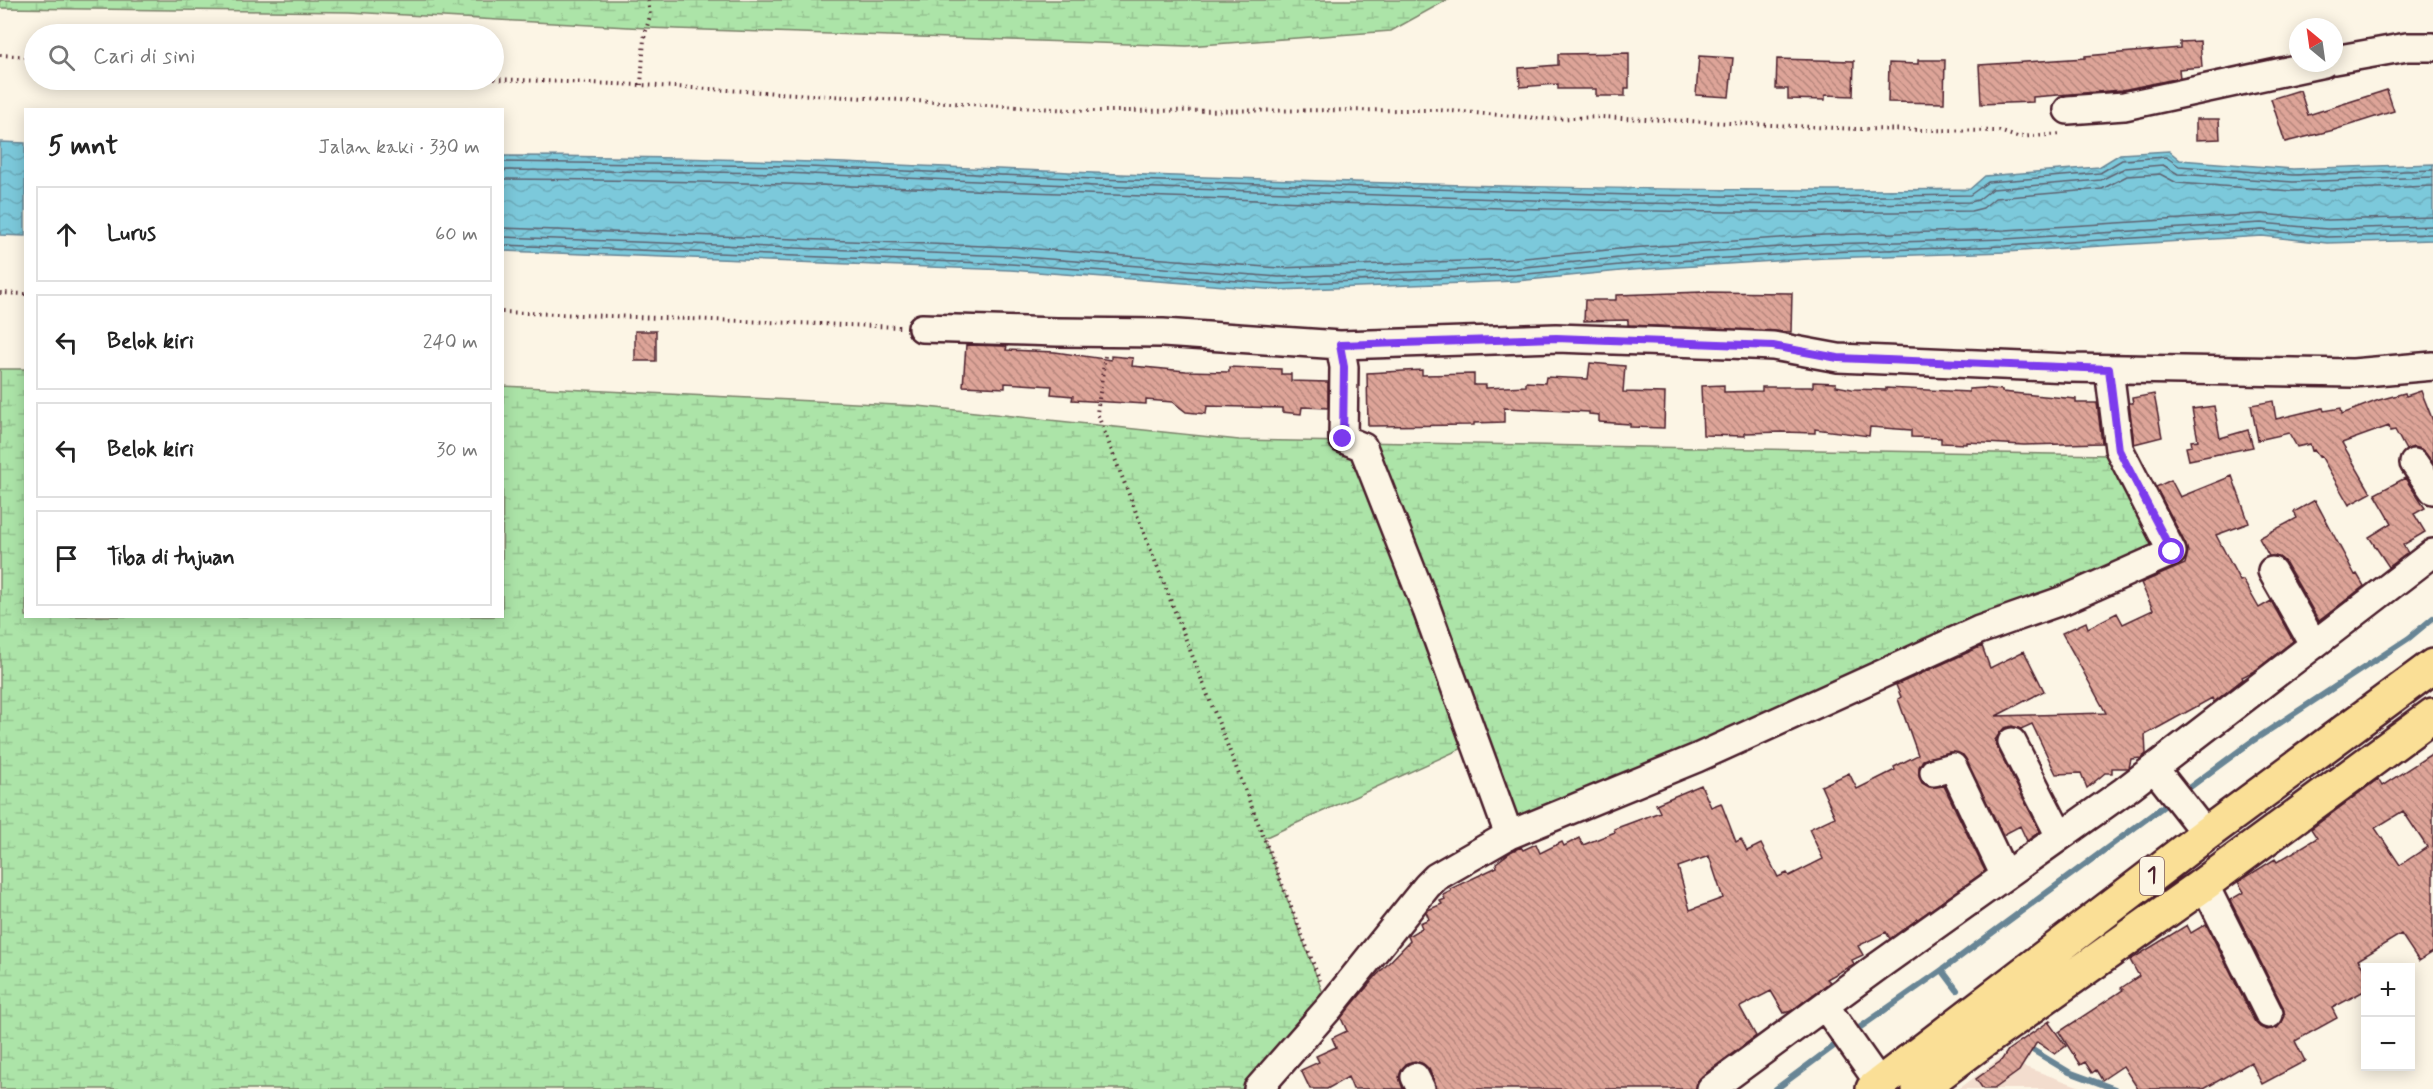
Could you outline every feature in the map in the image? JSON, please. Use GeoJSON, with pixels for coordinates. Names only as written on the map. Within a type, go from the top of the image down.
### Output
{"type":"FeatureCollection","features":[{"type":"Feature","properties":{"kind":"highway","name":"1"},"geometry":{"type":"LineString","coordinates":[[1872,1079],[2202,828],[2433,666]]}},
{"type":"Feature","properties":{"kind":"highway","name":"1"},"geometry":{"type":"LineString","coordinates":[[1919,1089],[2204,884],[2433,715]]}},
{"type":"Feature","properties":{"kind":"street"},"geometry":{"type":"LineString","coordinates":[[2343,58],[2407,47],[2433,47]]}},
{"type":"Feature","properties":{"kind":"street"},"geometry":{"type":"LineString","coordinates":[[2069,122],[2136,104],[2289,71]]}},
{"type":"Feature","properties":{"kind":"street"},"geometry":{"type":"LineString","coordinates":[[922,328],[1163,333],[1340,345],[1556,338],[1773,346],[1838,358],[2109,369],[2353,373],[2433,366]]}},
{"type":"Feature","properties":{"kind":"street"},"geometry":{"type":"LineString","coordinates":[[1340,345],[1344,367],[1343,439],[1363,447],[1428,610],[1509,835]]}},
{"type":"Feature","properties":{"kind":"street"},"geometry":{"type":"LineString","coordinates":[[1258,1089],[1330,1007],[1415,898],[1436,877],[1509,835],[1697,758],[1979,630],[2064,600],[2172,552],[2119,450],[2109,369]]}},
{"type":"Feature","properties":{"kind":"street"},"geometry":{"type":"LineString","coordinates":[[2414,463],[2433,490]]}},
{"type":"Feature","properties":{"kind":"street"},"geometry":{"type":"LineString","coordinates":[[1711,1089],[1830,1013],[2005,876],[2157,771],[2433,553]]}},
{"type":"Feature","properties":{"kind":"street"},"geometry":{"type":"LineString","coordinates":[[2272,571],[2314,645]]}},
{"type":"Feature","properties":{"kind":"street"},"geometry":{"type":"LineString","coordinates":[[2012,742],[2060,836]]}},
{"type":"Feature","properties":{"kind":"street"},"geometry":{"type":"LineString","coordinates":[[1934,772],[1953,766],[2005,876]]}},
{"type":"Feature","properties":{"kind":"street"},"geometry":{"type":"LineString","coordinates":[[2157,771],[2202,828]]}},
{"type":"Feature","properties":{"kind":"street"},"geometry":{"type":"LineString","coordinates":[[2204,884],[2270,1014]]}},
{"type":"Feature","properties":{"kind":"street"},"geometry":{"type":"LineString","coordinates":[[1830,1013],[1872,1079]]}},
{"type":"Feature","properties":{"kind":"path"},"geometry":{"type":"LineString","coordinates":[[641,85],[644,38],[650,16],[648,0]]}},
{"type":"Feature","properties":{"kind":"path"},"geometry":{"type":"LineString","coordinates":[[0,55],[24,56]]}},
{"type":"Feature","properties":{"kind":"path"},"geometry":{"type":"LineString","coordinates":[[504,79],[641,85],[1089,111],[1438,110],[1549,119],[1601,117],[1857,129],[1999,131],[2017,137],[2069,122]]}},
{"type":"Feature","properties":{"kind":"path"},"geometry":{"type":"LineString","coordinates":[[0,293],[24,294]]}},
{"type":"Feature","properties":{"kind":"path"},"geometry":{"type":"LineString","coordinates":[[504,312],[922,328]]}},
{"type":"Feature","properties":{"kind":"path"},"geometry":{"type":"LineString","coordinates":[[1105,353],[1097,413],[1330,1007]]}},
{"type":"Feature","properties":{"kind":"shaded area"},"geometry":{"type":"Polygon","coordinates":[[[2000,1058],[2086,1089],[1959,1089],[2000,1058]]]}},
{"type":"Feature","properties":{"kind":"green space"},"geometry":{"type":"Polygon","coordinates":[[[0,0],[1447,0],[1391,31],[1187,46],[647,28],[350,12],[0,8],[0,0]]]}},
{"type":"Feature","properties":{"kind":"green space"},"geometry":{"type":"Polygon","coordinates":[[[0,369],[24,369],[24,618],[504,618],[504,386],[918,406],[1239,440],[2108,455],[2164,547],[1519,821],[1487,737],[1264,838],[1326,1001],[1253,1089],[0,1089],[0,369]]]}},
{"type":"Feature","properties":{"kind":"water"},"geometry":{"type":"Polygon","coordinates":[[[0,142],[24,143],[24,236],[0,235],[0,142]]]}},
{"type":"Feature","properties":{"kind":"water"},"geometry":{"type":"Polygon","coordinates":[[[2169,151],[2180,160],[2293,169],[2433,164],[2433,240],[2327,243],[2262,236],[2006,252],[1825,258],[1631,270],[1516,281],[1279,290],[1010,270],[504,251],[504,156],[798,162],[1422,184],[1641,189],[1860,190],[1970,189],[1985,176],[2099,167],[2120,154],[2169,151]]]}},
{"type":"Feature","properties":{"kind":"building"},"geometry":{"type":"Polygon","coordinates":[[[2200,41],[2202,67],[2179,69],[2180,78],[2122,90],[2033,97],[2033,102],[1981,104],[1979,65],[2085,58],[2085,56],[2180,48],[2180,42],[2200,41]]]}},
{"type":"Feature","properties":{"kind":"building"},"geometry":{"type":"Polygon","coordinates":[[[1629,53],[1629,88],[1625,88],[1625,96],[1596,96],[1596,89],[1558,89],[1558,84],[1520,87],[1519,68],[1558,65],[1558,54],[1629,53]]]}},
{"type":"Feature","properties":{"kind":"building"},"geometry":{"type":"Polygon","coordinates":[[[1699,56],[1733,58],[1729,97],[1696,95],[1699,56]]]}},
{"type":"Feature","properties":{"kind":"building"},"geometry":{"type":"Polygon","coordinates":[[[1777,59],[1854,61],[1853,96],[1825,95],[1825,100],[1788,99],[1788,89],[1776,89],[1777,59]]]}},
{"type":"Feature","properties":{"kind":"building"},"geometry":{"type":"Polygon","coordinates":[[[1918,60],[1945,60],[1944,103],[1888,102],[1889,63],[1918,64],[1918,60]]]}},
{"type":"Feature","properties":{"kind":"building"},"geometry":{"type":"Polygon","coordinates":[[[2300,90],[2308,115],[2387,90],[2394,111],[2334,130],[2285,142],[2271,99],[2300,90]]]}},
{"type":"Feature","properties":{"kind":"building"},"geometry":{"type":"Polygon","coordinates":[[[2196,119],[2219,119],[2220,139],[2196,140],[2196,119]]]}},
{"type":"Feature","properties":{"kind":"building"},"geometry":{"type":"Polygon","coordinates":[[[1703,292],[1792,293],[1791,332],[1628,325],[1628,320],[1584,321],[1585,300],[1616,300],[1616,295],[1703,292]]]}},
{"type":"Feature","properties":{"kind":"building"},"geometry":{"type":"Polygon","coordinates":[[[635,331],[656,331],[656,361],[635,361],[635,331]]]}},
{"type":"Feature","properties":{"kind":"building"},"geometry":{"type":"Polygon","coordinates":[[[966,345],[1007,346],[1006,350],[1055,352],[1111,360],[1111,356],[1133,358],[1132,366],[1186,371],[1229,372],[1229,367],[1281,369],[1281,374],[1291,374],[1291,381],[1328,382],[1328,408],[1302,407],[1301,414],[1282,412],[1282,408],[1207,406],[1206,414],[1186,412],[1173,402],[1146,400],[1146,404],[1072,400],[1073,396],[1051,394],[1052,386],[1005,383],[1005,388],[963,386],[966,345]]]}},
{"type":"Feature","properties":{"kind":"building"},"geometry":{"type":"Polygon","coordinates":[[[1590,363],[1625,366],[1623,392],[1665,393],[1664,428],[1630,427],[1630,424],[1599,422],[1599,415],[1589,414],[1589,412],[1504,408],[1504,422],[1474,423],[1474,425],[1368,426],[1367,373],[1422,370],[1422,375],[1474,374],[1474,385],[1486,385],[1486,388],[1526,386],[1526,382],[1545,383],[1546,377],[1588,379],[1590,363]]]}},
{"type":"Feature","properties":{"kind":"building"},"geometry":{"type":"Polygon","coordinates":[[[1813,382],[1836,383],[1836,386],[1852,389],[1886,390],[1886,388],[1969,392],[1969,389],[1984,388],[2002,390],[2002,392],[2076,399],[2076,403],[2097,403],[2102,443],[2024,445],[1941,443],[1941,438],[1911,437],[1911,430],[1870,427],[1869,436],[1815,429],[1815,433],[1703,435],[1701,386],[1724,385],[1724,392],[1762,391],[1762,387],[1813,387],[1813,382]]]}},
{"type":"Feature","properties":{"kind":"building"},"geometry":{"type":"Polygon","coordinates":[[[2421,391],[2433,421],[2433,463],[2421,449],[2413,447],[2406,450],[2395,430],[2390,431],[2389,426],[2342,443],[2371,493],[2349,505],[2321,456],[2319,457],[2314,450],[2312,451],[2310,444],[2297,447],[2289,433],[2258,440],[2251,405],[2273,401],[2276,419],[2323,408],[2324,411],[2341,408],[2342,414],[2379,400],[2421,391]]]}},
{"type":"Feature","properties":{"kind":"building"},"geometry":{"type":"Polygon","coordinates":[[[2154,394],[2162,437],[2134,444],[2129,403],[2133,403],[2132,398],[2154,394]]]}},
{"type":"Feature","properties":{"kind":"building"},"geometry":{"type":"Polygon","coordinates":[[[2214,406],[2220,438],[2248,430],[2253,447],[2189,460],[2186,447],[2192,446],[2191,441],[2198,440],[2192,409],[2214,406]]]}},
{"type":"Feature","properties":{"kind":"building"},"geometry":{"type":"Polygon","coordinates":[[[2232,476],[2249,523],[2216,535],[2240,581],[2243,580],[2259,608],[2271,601],[2293,641],[2256,670],[2242,677],[2243,679],[2214,702],[2212,698],[2145,735],[2146,754],[2141,758],[2131,759],[2129,768],[2112,768],[2112,773],[2105,773],[2087,788],[2081,773],[2056,774],[2032,724],[2021,729],[2012,726],[2004,728],[1995,740],[1998,749],[2040,831],[2027,841],[2020,826],[2003,835],[1963,755],[1950,752],[1923,760],[1919,767],[1919,777],[1922,783],[1929,787],[1944,786],[1985,871],[1890,939],[1886,932],[1858,946],[1863,955],[1852,960],[1854,964],[1827,979],[1830,982],[1791,1011],[1784,1013],[1771,991],[1740,1007],[1756,1036],[1702,1076],[1697,1082],[1696,1089],[1437,1089],[1429,1069],[1415,1061],[1407,1063],[1402,1069],[1399,1077],[1403,1089],[1353,1089],[1348,1077],[1327,1089],[1310,1089],[1301,1070],[1319,1062],[1316,1056],[1336,1047],[1332,1038],[1347,1031],[1341,1018],[1376,976],[1410,941],[1408,936],[1422,928],[1420,923],[1429,919],[1426,912],[1442,904],[1440,901],[1445,899],[1443,895],[1451,891],[1450,889],[1497,867],[1496,863],[1512,851],[1521,847],[1523,850],[1536,844],[1540,853],[1562,842],[1564,846],[1579,838],[1583,845],[1615,832],[1614,829],[1660,812],[1656,804],[1701,785],[1711,807],[1721,803],[1736,842],[1741,839],[1747,851],[1761,844],[1778,877],[1787,873],[1789,876],[1823,859],[1809,829],[1835,817],[1821,786],[1849,773],[1857,789],[1895,770],[1894,767],[1918,755],[1898,699],[1901,697],[1896,685],[1982,646],[1990,668],[2024,651],[2044,691],[1996,716],[2106,713],[2062,633],[2086,622],[2088,628],[2117,613],[2123,624],[2153,610],[2141,583],[2185,564],[2188,552],[2156,487],[2171,480],[2180,497],[2232,476]],[[1709,856],[1678,867],[1690,910],[1723,898],[1709,856]]]}},
{"type":"Feature","properties":{"kind":"building"},"geometry":{"type":"Polygon","coordinates":[[[2405,478],[2425,508],[2414,514],[2425,532],[2403,545],[2408,553],[2389,567],[2369,537],[2392,523],[2375,494],[2405,478]]]}},
{"type":"Feature","properties":{"kind":"building"},"geometry":{"type":"Polygon","coordinates":[[[2315,500],[2355,575],[2357,574],[2364,586],[2319,621],[2286,563],[2279,557],[2269,556],[2259,538],[2297,518],[2294,512],[2315,500]]]}},
{"type":"Feature","properties":{"kind":"building"},"geometry":{"type":"Polygon","coordinates":[[[2433,753],[2433,952],[2419,961],[2401,934],[2358,960],[2361,964],[2361,993],[2332,1008],[2337,1018],[2295,1041],[2305,1061],[2262,1084],[2251,1062],[2204,1089],[2138,1089],[2123,1066],[2102,1080],[2096,1070],[2092,1073],[2085,1062],[2080,1065],[2059,1032],[2123,990],[2121,988],[2139,976],[2130,960],[2187,925],[2191,933],[2206,924],[2255,1022],[2267,1030],[2277,1028],[2285,1016],[2283,1007],[2230,900],[2244,892],[2238,882],[2275,859],[2277,862],[2317,838],[2311,829],[2378,779],[2382,786],[2433,753]],[[2403,811],[2375,828],[2400,865],[2427,847],[2403,811]]]}},
{"type":"Feature","properties":{"kind":"building"},"geometry":{"type":"Polygon","coordinates":[[[2051,1020],[2049,1023],[2066,1046],[2055,1054],[2037,1042],[2019,1071],[1994,1089],[1983,1089],[1976,1079],[2001,1061],[2008,1050],[2051,1020]]]}},
{"type":"Feature","properties":{"kind":"waterway"},"geometry":{"type":"LineString","coordinates":[[2182,793],[2251,742],[2409,638],[2433,618]]}},
{"type":"Feature","properties":{"kind":"waterway"},"geometry":{"type":"LineString","coordinates":[[1852,1033],[1942,970],[2172,800]]}},
{"type":"Feature","properties":{"kind":"waterway"},"geometry":{"type":"LineString","coordinates":[[1942,970],[1957,990]]}},
{"type":"Feature","properties":{"kind":"waterway"},"geometry":{"type":"LineString","coordinates":[[1776,1089],[1842,1040]]}},
{"type":"Feature","properties":{"kind":"waterway"},"geometry":{"type":"LineString","coordinates":[[2026,1046],[2069,1072],[2115,1089]]}},
{"type":"Feature","properties":{"kind":"route"},"geometry":{"type":"LineString","coordinates":[[1343,439],[1344,367],[1340,345],[1556,338],[1773,346],[1838,358],[2109,369],[2119,450],[2172,552]]}}]}
